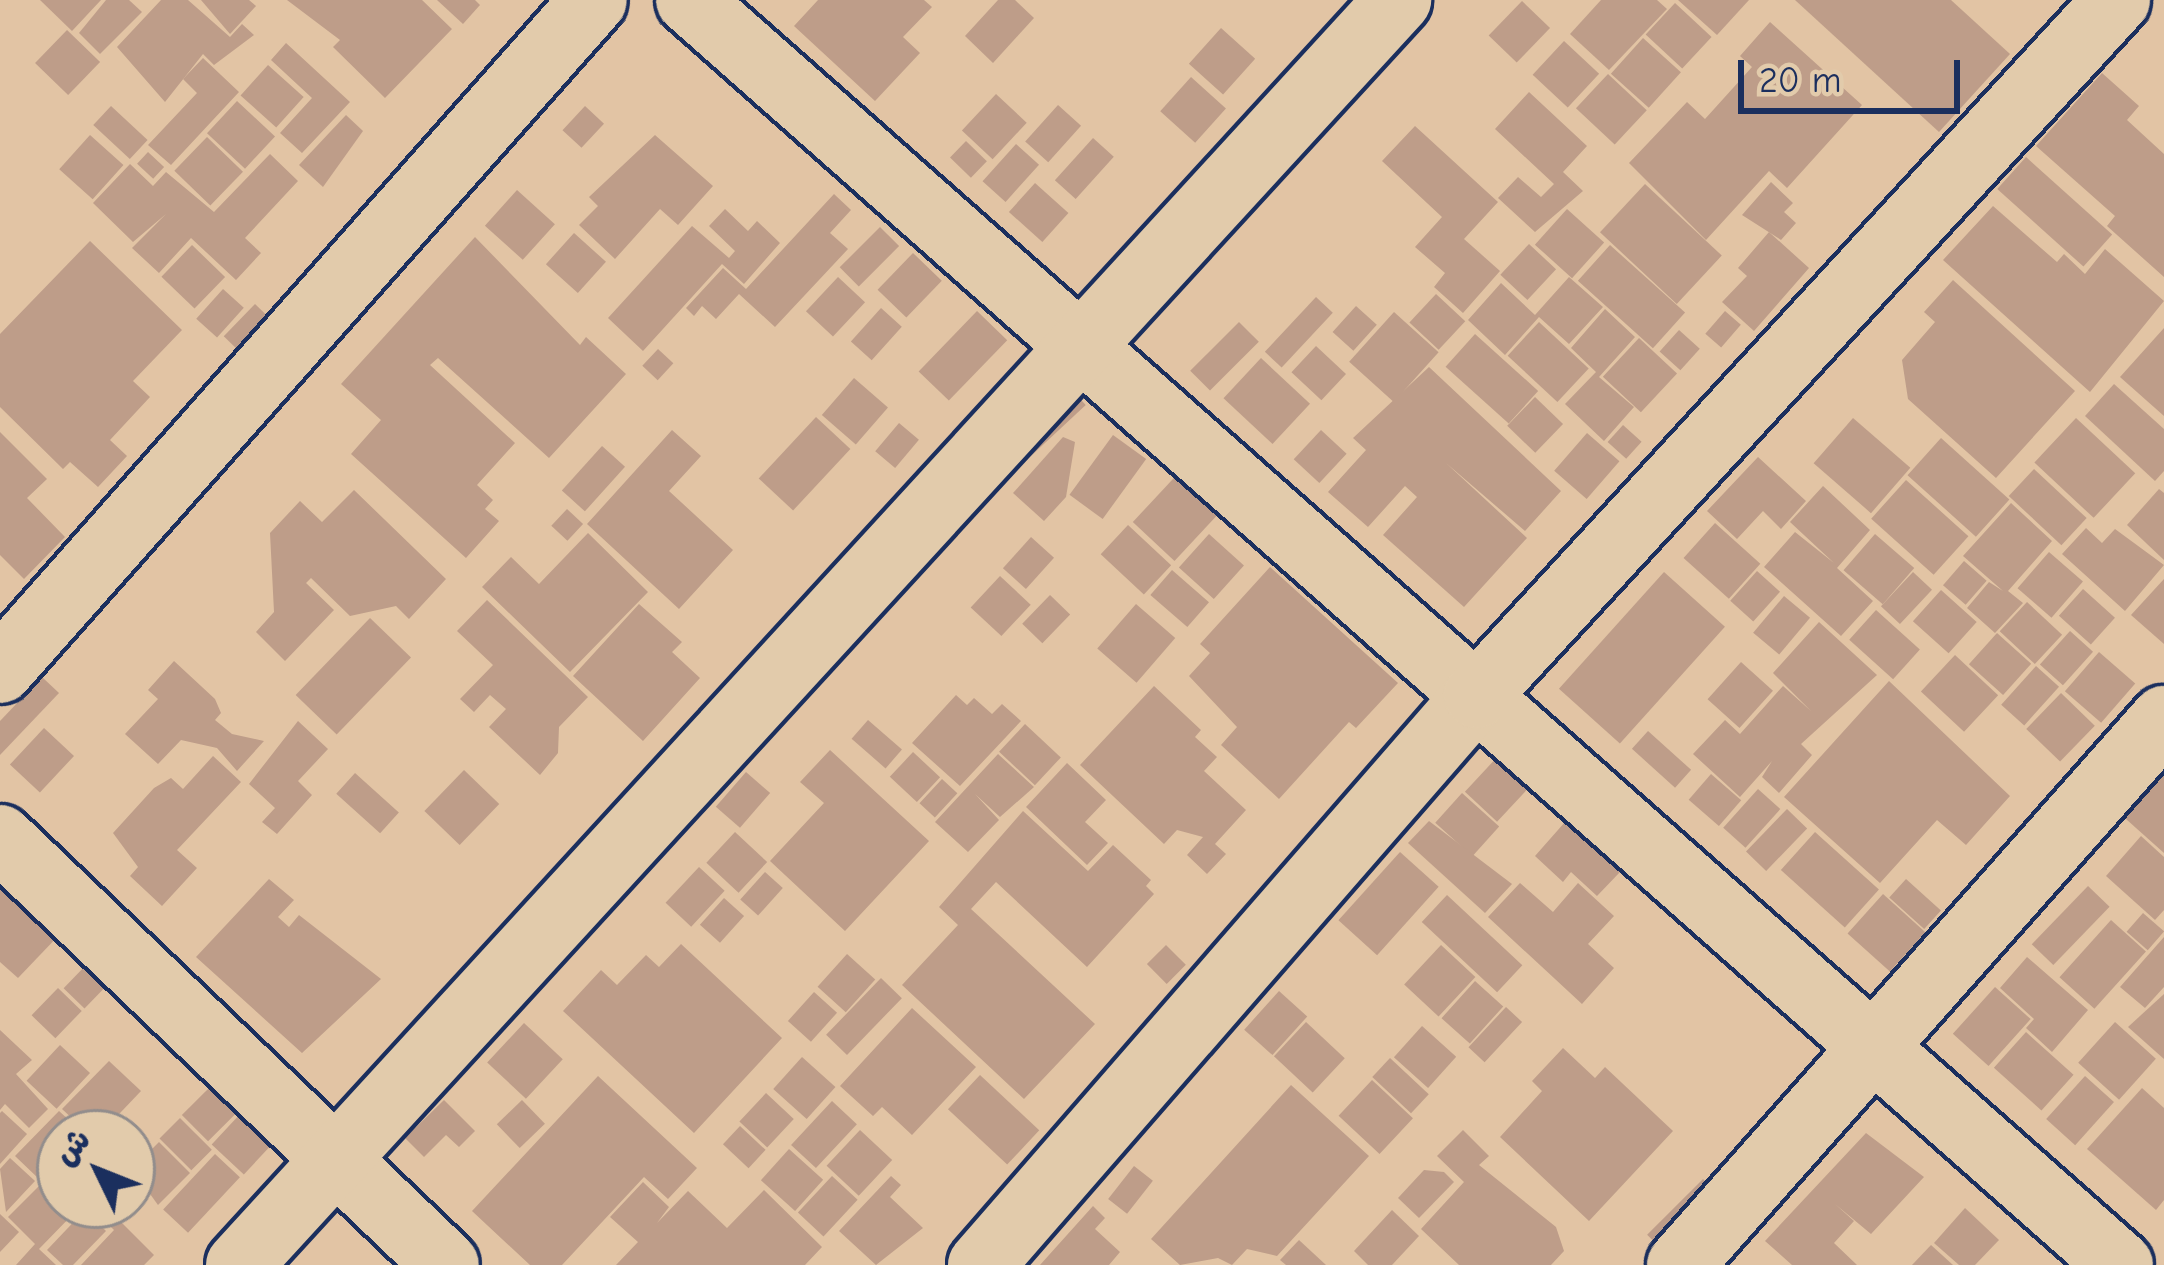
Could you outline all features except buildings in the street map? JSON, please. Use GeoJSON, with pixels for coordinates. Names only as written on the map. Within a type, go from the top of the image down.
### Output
{"type":"FeatureCollection","features":[{"type":"Feature","properties":{"kind":"street"},"geometry":{"type":"LineString","coordinates":[[0,670],[594,0]]}},
{"type":"Feature","properties":{"kind":"street"},"geometry":{"type":"LineString","coordinates":[[688,0],[1075,346],[1478,695],[1867,1049],[2120,1265]]}},
{"type":"Feature","properties":{"kind":"street"},"geometry":{"type":"LineString","coordinates":[[238,1265],[1075,346],[1398,0]]}},
{"type":"Feature","properties":{"kind":"street"},"geometry":{"type":"LineString","coordinates":[[981,1265],[1478,695],[2117,0]]}},
{"type":"Feature","properties":{"kind":"street"},"geometry":{"type":"LineString","coordinates":[[1680,1265],[2164,719]]}},
{"type":"Feature","properties":{"kind":"street"},"geometry":{"type":"LineString","coordinates":[[0,838],[336,1154],[446,1265]]}}]}
